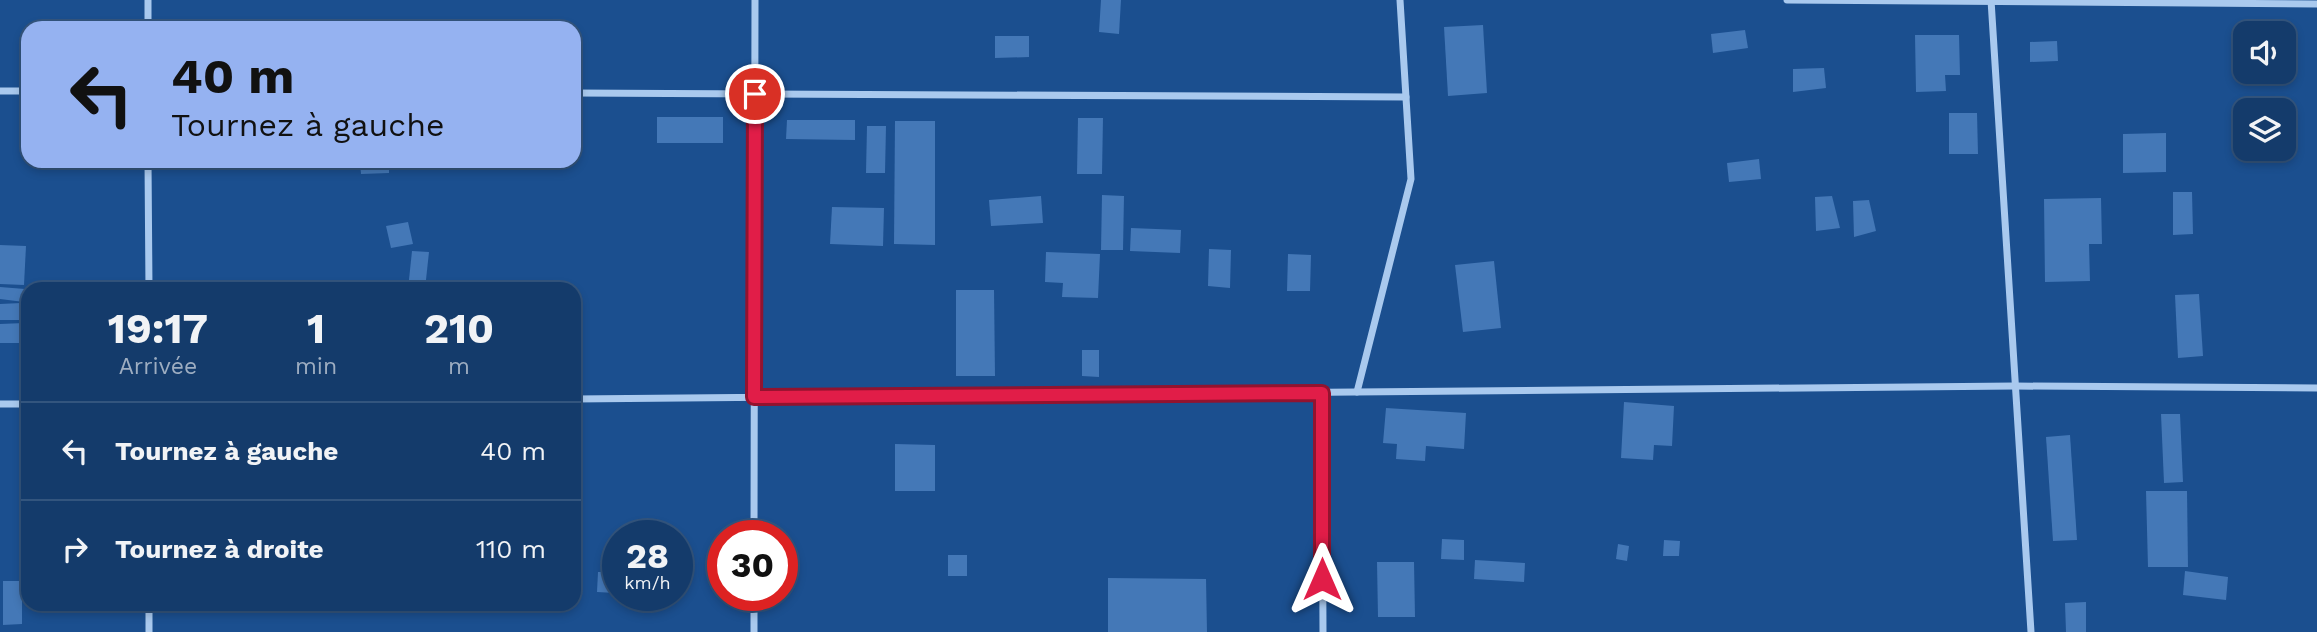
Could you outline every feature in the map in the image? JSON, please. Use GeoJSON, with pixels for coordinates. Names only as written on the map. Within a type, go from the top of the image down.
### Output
{"type":"FeatureCollection","features":[{"type":"Feature","properties":{"kind":"street"},"geometry":{"type":"LineString","coordinates":[[148,0],[148,21]]}},
{"type":"Feature","properties":{"kind":"street"},"geometry":{"type":"LineString","coordinates":[[754,520],[755,0]]}},
{"type":"Feature","properties":{"kind":"street"},"geometry":{"type":"LineString","coordinates":[[1357,392],[1411,178],[1400,0]]}},
{"type":"Feature","properties":{"kind":"street"},"geometry":{"type":"LineString","coordinates":[[1787,0],[2317,4]]}},
{"type":"Feature","properties":{"kind":"street"},"geometry":{"type":"LineString","coordinates":[[1991,1],[2031,632]]}},
{"type":"Feature","properties":{"kind":"street"},"geometry":{"type":"LineString","coordinates":[[0,91],[21,91]]}},
{"type":"Feature","properties":{"kind":"street"},"geometry":{"type":"LineString","coordinates":[[581,93],[1406,97]]}},
{"type":"Feature","properties":{"kind":"street"},"geometry":{"type":"LineString","coordinates":[[148,168],[149,282]]}},
{"type":"Feature","properties":{"kind":"street"},"geometry":{"type":"LineString","coordinates":[[581,399],[2015,386],[2317,388]]}},
{"type":"Feature","properties":{"kind":"street"},"geometry":{"type":"LineString","coordinates":[[1322,393],[1322,632]]}},
{"type":"Feature","properties":{"kind":"street"},"geometry":{"type":"LineString","coordinates":[[0,404],[21,404]]}},
{"type":"Feature","properties":{"kind":"street"},"geometry":{"type":"LineString","coordinates":[[149,611],[149,632]]}},
{"type":"Feature","properties":{"kind":"street"},"geometry":{"type":"LineString","coordinates":[[754,611],[754,632]]}},
{"type":"Feature","properties":{"kind":"building"},"geometry":{"type":"Polygon","coordinates":[[[1101,0],[1121,0],[1119,34],[1099,32],[1101,0]]]}},
{"type":"Feature","properties":{"kind":"building"},"geometry":{"type":"Polygon","coordinates":[[[1483,25],[1487,93],[1448,96],[1444,27],[1483,25]]]}},
{"type":"Feature","properties":{"kind":"building"},"geometry":{"type":"Polygon","coordinates":[[[1745,30],[1748,48],[1713,53],[1711,34],[1745,30]]]}},
{"type":"Feature","properties":{"kind":"building"},"geometry":{"type":"Polygon","coordinates":[[[1915,35],[1959,35],[1960,75],[1945,75],[1946,91],[1916,92],[1915,35]]]}},
{"type":"Feature","properties":{"kind":"building"},"geometry":{"type":"Polygon","coordinates":[[[995,36],[1029,36],[1029,57],[995,58],[995,36]]]}},
{"type":"Feature","properties":{"kind":"building"},"geometry":{"type":"Polygon","coordinates":[[[2057,41],[2058,61],[2030,62],[2030,42],[2057,41]]]}},
{"type":"Feature","properties":{"kind":"building"},"geometry":{"type":"Polygon","coordinates":[[[1824,68],[1826,88],[1793,92],[1793,69],[1824,68]]]}},
{"type":"Feature","properties":{"kind":"building"},"geometry":{"type":"Polygon","coordinates":[[[1949,113],[1977,113],[1978,154],[1949,154],[1949,113]]]}},
{"type":"Feature","properties":{"kind":"building"},"geometry":{"type":"Polygon","coordinates":[[[657,117],[723,117],[723,143],[657,143],[657,117]]]}},
{"type":"Feature","properties":{"kind":"building"},"geometry":{"type":"Polygon","coordinates":[[[1078,118],[1103,118],[1102,174],[1077,174],[1078,118]]]}},
{"type":"Feature","properties":{"kind":"building"},"geometry":{"type":"Polygon","coordinates":[[[787,120],[855,120],[855,140],[786,139],[787,120]]]}},
{"type":"Feature","properties":{"kind":"building"},"geometry":{"type":"Polygon","coordinates":[[[895,121],[935,121],[935,245],[894,244],[895,121]]]}},
{"type":"Feature","properties":{"kind":"building"},"geometry":{"type":"Polygon","coordinates":[[[867,126],[886,126],[885,173],[866,173],[867,126]]]}},
{"type":"Feature","properties":{"kind":"building"},"geometry":{"type":"Polygon","coordinates":[[[2166,133],[2166,172],[2123,173],[2123,134],[2166,133]]]}},
{"type":"Feature","properties":{"kind":"building"},"geometry":{"type":"Polygon","coordinates":[[[1759,159],[1761,179],[1729,182],[1727,163],[1759,159]]]}},
{"type":"Feature","properties":{"kind":"building"},"geometry":{"type":"Polygon","coordinates":[[[361,168],[389,168],[389,173],[361,174],[361,168]]]}},
{"type":"Feature","properties":{"kind":"building"},"geometry":{"type":"Polygon","coordinates":[[[2173,192],[2192,192],[2193,234],[2173,235],[2173,192]]]}},
{"type":"Feature","properties":{"kind":"building"},"geometry":{"type":"Polygon","coordinates":[[[1102,195],[1124,196],[1123,250],[1101,250],[1102,195]]]}},
{"type":"Feature","properties":{"kind":"building"},"geometry":{"type":"Polygon","coordinates":[[[1041,196],[1043,223],[991,226],[989,200],[1041,196]]]}},
{"type":"Feature","properties":{"kind":"building"},"geometry":{"type":"Polygon","coordinates":[[[1832,196],[1840,228],[1816,231],[1815,197],[1832,196]]]}},
{"type":"Feature","properties":{"kind":"building"},"geometry":{"type":"Polygon","coordinates":[[[2101,198],[2102,244],[2089,244],[2090,281],[2045,282],[2044,199],[2101,198]]]}},
{"type":"Feature","properties":{"kind":"building"},"geometry":{"type":"Polygon","coordinates":[[[1869,200],[1876,231],[1854,237],[1853,201],[1869,200]]]}},
{"type":"Feature","properties":{"kind":"building"},"geometry":{"type":"Polygon","coordinates":[[[832,207],[884,208],[883,246],[830,244],[832,207]]]}},
{"type":"Feature","properties":{"kind":"building"},"geometry":{"type":"Polygon","coordinates":[[[408,222],[413,244],[391,248],[386,226],[408,222]]]}},
{"type":"Feature","properties":{"kind":"building"},"geometry":{"type":"Polygon","coordinates":[[[1131,228],[1181,230],[1180,253],[1130,251],[1131,228]]]}},
{"type":"Feature","properties":{"kind":"building"},"geometry":{"type":"Polygon","coordinates":[[[0,245],[26,246],[24,282],[21,282],[21,285],[0,284],[0,245]]]}},
{"type":"Feature","properties":{"kind":"building"},"geometry":{"type":"Polygon","coordinates":[[[1209,249],[1231,250],[1230,288],[1208,286],[1209,249]]]}},
{"type":"Feature","properties":{"kind":"building"},"geometry":{"type":"Polygon","coordinates":[[[412,251],[429,252],[426,282],[409,282],[412,251]]]}},
{"type":"Feature","properties":{"kind":"building"},"geometry":{"type":"Polygon","coordinates":[[[1046,252],[1100,254],[1098,298],[1062,297],[1063,283],[1045,282],[1046,252]]]}},
{"type":"Feature","properties":{"kind":"building"},"geometry":{"type":"Polygon","coordinates":[[[1288,254],[1311,255],[1310,291],[1287,291],[1288,254]]]}},
{"type":"Feature","properties":{"kind":"building"},"geometry":{"type":"Polygon","coordinates":[[[1494,261],[1501,328],[1463,332],[1455,265],[1494,261]]]}},
{"type":"Feature","properties":{"kind":"building"},"geometry":{"type":"Polygon","coordinates":[[[0,287],[21,289],[21,302],[0,299],[0,287]]]}},
{"type":"Feature","properties":{"kind":"building"},"geometry":{"type":"Polygon","coordinates":[[[956,290],[994,290],[995,376],[956,376],[956,290]]]}},
{"type":"Feature","properties":{"kind":"building"},"geometry":{"type":"Polygon","coordinates":[[[2199,294],[2203,356],[2178,358],[2175,295],[2199,294]]]}},
{"type":"Feature","properties":{"kind":"building"},"geometry":{"type":"Polygon","coordinates":[[[21,303],[21,320],[0,320],[0,304],[21,303]]]}},
{"type":"Feature","properties":{"kind":"building"},"geometry":{"type":"Polygon","coordinates":[[[21,323],[21,343],[0,343],[0,324],[21,323]]]}},
{"type":"Feature","properties":{"kind":"building"},"geometry":{"type":"Polygon","coordinates":[[[1082,350],[1099,350],[1099,377],[1082,376],[1082,350]]]}},
{"type":"Feature","properties":{"kind":"building"},"geometry":{"type":"Polygon","coordinates":[[[1624,402],[1674,406],[1672,446],[1654,445],[1653,460],[1621,458],[1624,402]]]}},
{"type":"Feature","properties":{"kind":"building"},"geometry":{"type":"Polygon","coordinates":[[[1386,408],[1466,413],[1464,449],[1426,446],[1425,461],[1396,459],[1397,444],[1383,443],[1386,408]]]}},
{"type":"Feature","properties":{"kind":"building"},"geometry":{"type":"Polygon","coordinates":[[[2161,414],[2180,414],[2183,482],[2164,483],[2161,414]]]}},
{"type":"Feature","properties":{"kind":"building"},"geometry":{"type":"Polygon","coordinates":[[[2070,435],[2077,540],[2053,541],[2046,437],[2070,435]]]}},
{"type":"Feature","properties":{"kind":"building"},"geometry":{"type":"Polygon","coordinates":[[[895,444],[935,445],[935,491],[895,491],[895,444]]]}},
{"type":"Feature","properties":{"kind":"building"},"geometry":{"type":"Polygon","coordinates":[[[2146,491],[2187,491],[2188,567],[2148,567],[2146,491]]]}},
{"type":"Feature","properties":{"kind":"building"},"geometry":{"type":"Polygon","coordinates":[[[1442,539],[1464,540],[1464,560],[1441,559],[1442,539]]]}},
{"type":"Feature","properties":{"kind":"building"},"geometry":{"type":"Polygon","coordinates":[[[1664,540],[1680,541],[1679,556],[1663,556],[1664,540]]]}},
{"type":"Feature","properties":{"kind":"building"},"geometry":{"type":"Polygon","coordinates":[[[1618,544],[1629,546],[1627,561],[1616,559],[1618,544]]]}},
{"type":"Feature","properties":{"kind":"building"},"geometry":{"type":"Polygon","coordinates":[[[948,555],[967,555],[967,576],[948,576],[948,555]]]}},
{"type":"Feature","properties":{"kind":"building"},"geometry":{"type":"Polygon","coordinates":[[[1475,560],[1525,563],[1524,582],[1474,579],[1475,560]]]}},
{"type":"Feature","properties":{"kind":"building"},"geometry":{"type":"Polygon","coordinates":[[[1377,562],[1414,562],[1415,617],[1378,617],[1377,562]]]}},
{"type":"Feature","properties":{"kind":"building"},"geometry":{"type":"Polygon","coordinates":[[[2185,571],[2228,577],[2226,600],[2183,595],[2185,571]]]}},
{"type":"Feature","properties":{"kind":"building"},"geometry":{"type":"Polygon","coordinates":[[[598,572],[602,572],[602,592],[597,592],[598,572]]]}},
{"type":"Feature","properties":{"kind":"building"},"geometry":{"type":"Polygon","coordinates":[[[1108,578],[1206,579],[1207,632],[1108,632],[1108,578]]]}},
{"type":"Feature","properties":{"kind":"building"},"geometry":{"type":"Polygon","coordinates":[[[3,581],[21,581],[22,624],[3,625],[3,581]]]}},
{"type":"Feature","properties":{"kind":"building"},"geometry":{"type":"Polygon","coordinates":[[[2086,602],[2086,632],[2066,632],[2065,603],[2086,602]]]}},
{"type":"Feature","properties":{"kind":"route"},"geometry":{"type":"LineString","coordinates":[[755,94],[754,397],[1322,393],[1322,579]]}}]}
